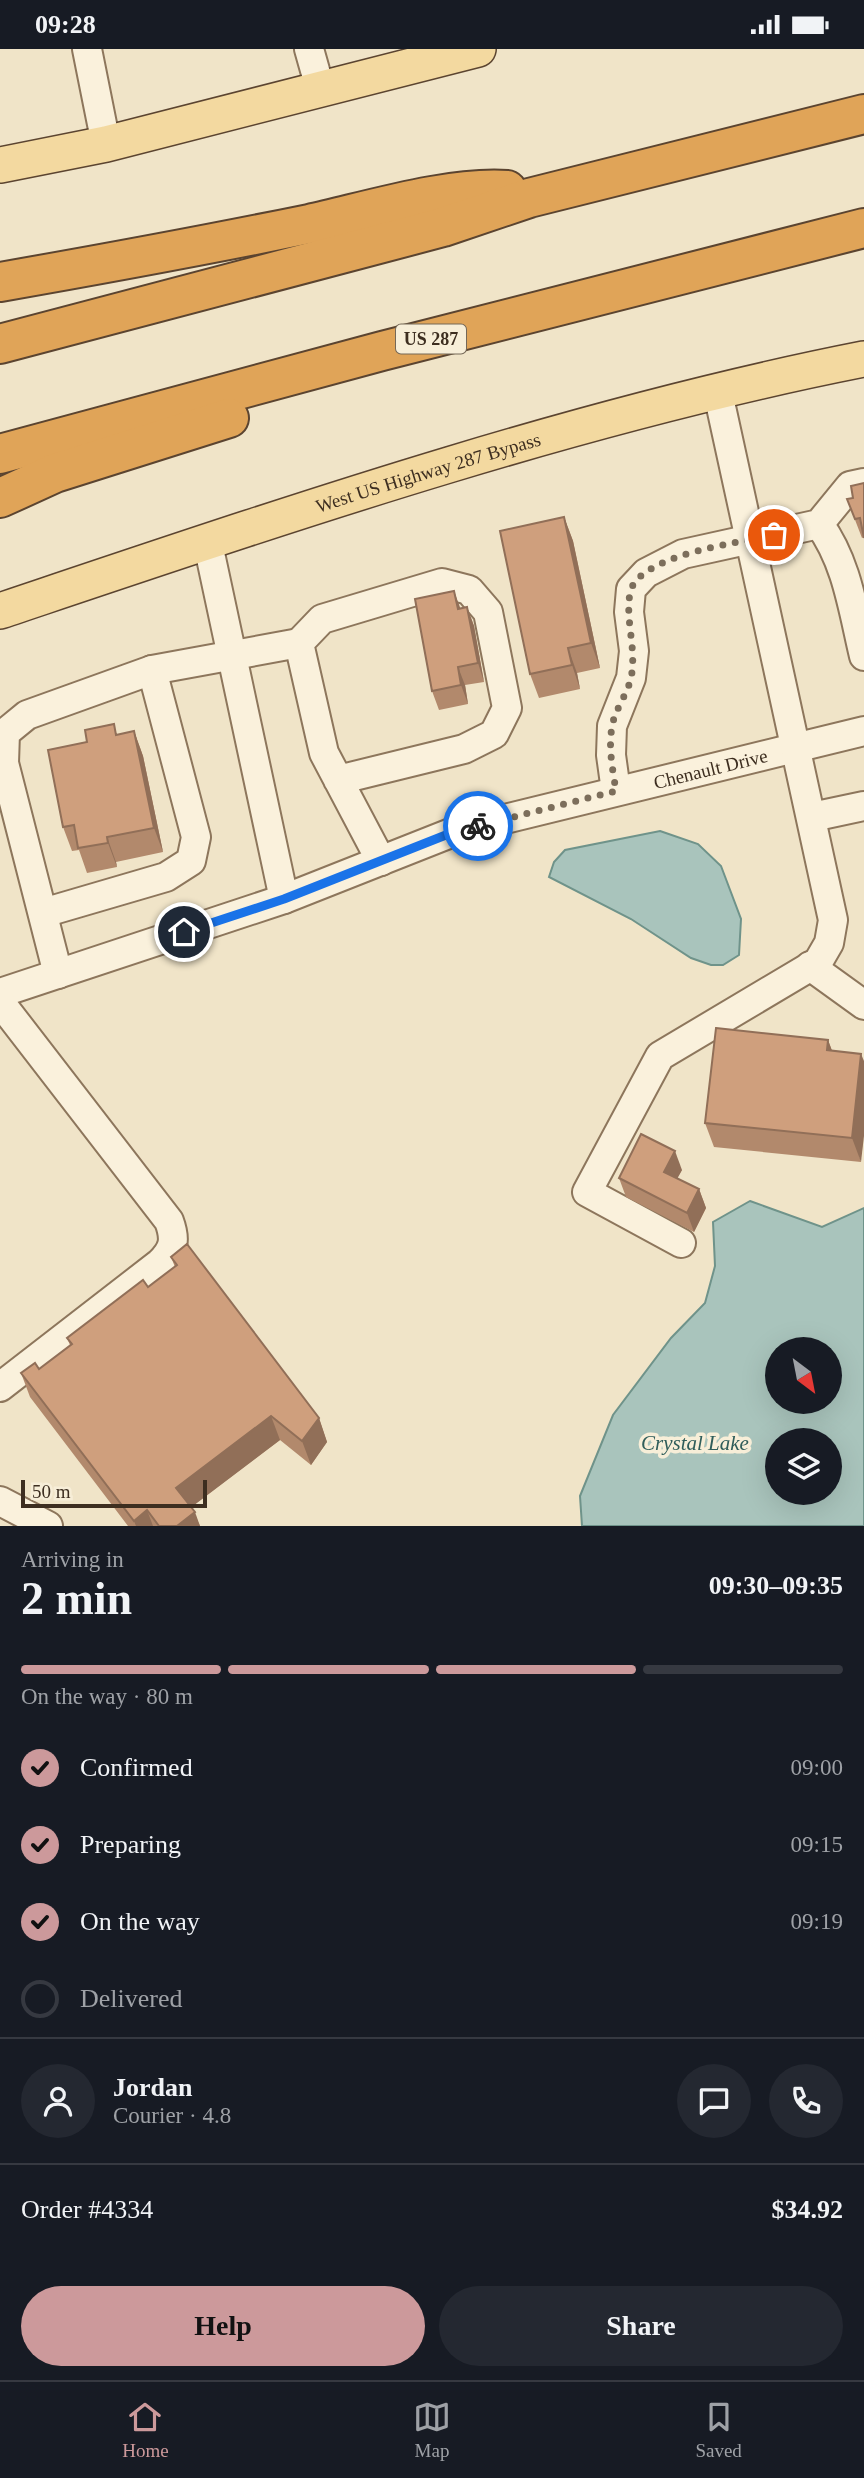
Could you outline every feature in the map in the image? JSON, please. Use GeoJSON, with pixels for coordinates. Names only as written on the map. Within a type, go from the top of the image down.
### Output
{"type":"FeatureCollection","features":[{"type":"Feature","properties":{"kind":"highway"},"geometry":{"type":"LineString","coordinates":[[0,344],[443,227],[529,198],[864,114]]}},
{"type":"Feature","properties":{"kind":"highway"},"geometry":{"type":"LineString","coordinates":[[0,282],[175,252],[484,189],[508,190],[529,198]]}},
{"type":"Feature","properties":{"kind":"highway","name":"US 287"},"geometry":{"type":"LineString","coordinates":[[0,454],[864,228]]}},
{"type":"Feature","properties":{"kind":"highway"},"geometry":{"type":"LineString","coordinates":[[0,498],[55,473],[342,382],[408,357],[432,339]]}},
{"type":"Feature","properties":{"kind":"main road"},"geometry":{"type":"LineString","coordinates":[[0,165],[106,144],[470,50]]}},
{"type":"Feature","properties":{"kind":"main road","name":"West US Highway 287 Bypass"},"geometry":{"type":"LineString","coordinates":[[0,611],[414,477],[718,393],[864,359]]}},
{"type":"Feature","properties":{"kind":"street"},"geometry":{"type":"LineString","coordinates":[[88,49],[106,144]]}},
{"type":"Feature","properties":{"kind":"street"},"geometry":{"type":"LineString","coordinates":[[309,49],[320,88]]}},
{"type":"Feature","properties":{"kind":"street"},"geometry":{"type":"LineString","coordinates":[[681,1243],[587,1192],[660,1056],[818,962],[829,943],[833,920],[718,393]]}},
{"type":"Feature","properties":{"kind":"street"},"geometry":{"type":"LineString","coordinates":[[616,791],[612,726],[631,678],[634,651],[628,612],[631,589],[646,573],[683,554],[819,524],[850,486],[864,483]]}},
{"type":"Feature","properties":{"kind":"street"},"geometry":{"type":"LineString","coordinates":[[819,524],[835,544],[864,656]]}},
{"type":"Feature","properties":{"kind":"street"},"geometry":{"type":"LineString","coordinates":[[208,544],[284,899]]}},
{"type":"Feature","properties":{"kind":"street"},"geometry":{"type":"LineString","coordinates":[[58,974],[4,763],[5,733],[27,715],[152,670],[299,643],[322,619],[442,583],[469,590],[488,612],[507,708],[494,734],[464,749],[338,780]]}},
{"type":"Feature","properties":{"kind":"street"},"geometry":{"type":"LineString","coordinates":[[299,643],[324,753],[381,861]]}},
{"type":"Feature","properties":{"kind":"street"},"geometry":{"type":"LineString","coordinates":[[43,913],[166,877],[191,861],[196,837],[152,670]]}},
{"type":"Feature","properties":{"kind":"street","name":"Chenault Drive"},"geometry":{"type":"LineString","coordinates":[[0,993],[284,899],[456,831],[864,731]]}},
{"type":"Feature","properties":{"kind":"street"},"geometry":{"type":"LineString","coordinates":[[812,817],[864,806]]}},
{"type":"Feature","properties":{"kind":"street"},"geometry":{"type":"LineString","coordinates":[[810,966],[864,1005]]}},
{"type":"Feature","properties":{"kind":"street"},"geometry":{"type":"LineString","coordinates":[[0,1002],[169,1221],[175,1236],[172,1251],[160,1263],[0,1387]]}},
{"type":"Feature","properties":{"kind":"street"},"geometry":{"type":"LineString","coordinates":[[0,1501],[48,1526]]}},
{"type":"Feature","properties":{"kind":"water"},"geometry":{"type":"Polygon","coordinates":[[[660,831],[698,844],[721,866],[741,919],[739,955],[723,965],[711,965],[691,958],[631,919],[549,877],[554,862],[565,850],[660,831]]]}},
{"type":"Feature","properties":{"kind":"water","name":"Crystal Lake"},"geometry":{"type":"Polygon","coordinates":[[[750,1201],[822,1227],[864,1208],[864,1526],[582,1526],[580,1496],[613,1415],[671,1338],[705,1303],[715,1266],[713,1222],[750,1201]]]}},
{"type":"Feature","properties":{"kind":"building"},"geometry":{"type":"Polygon","coordinates":[[[864,483],[864,538],[860,518],[855,519],[847,499],[853,498],[851,486],[864,483]]]}},
{"type":"Feature","properties":{"kind":"building"},"geometry":{"type":"Polygon","coordinates":[[[564,517],[591,643],[568,648],[572,665],[530,674],[500,531],[564,517]]]}},
{"type":"Feature","properties":{"kind":"building"},"geometry":{"type":"Polygon","coordinates":[[[454,591],[458,609],[467,607],[478,663],[458,667],[461,685],[432,691],[415,599],[454,591]]]}},
{"type":"Feature","properties":{"kind":"building"},"geometry":{"type":"Polygon","coordinates":[[[114,724],[116,735],[134,731],[154,828],[107,837],[108,843],[78,848],[74,825],[63,827],[48,750],[87,742],[85,730],[114,724]]]}},
{"type":"Feature","properties":{"kind":"building"},"geometry":{"type":"Polygon","coordinates":[[[716,1028],[828,1040],[827,1050],[861,1054],[852,1138],[705,1123],[716,1028]]]}},
{"type":"Feature","properties":{"kind":"building"},"geometry":{"type":"Polygon","coordinates":[[[641,1134],[675,1151],[664,1172],[699,1189],[687,1213],[619,1178],[641,1134]]]}},
{"type":"Feature","properties":{"kind":"building"},"geometry":{"type":"Polygon","coordinates":[[[187,1244],[319,1418],[302,1441],[271,1416],[176,1488],[195,1512],[177,1526],[159,1526],[147,1510],[134,1521],[21,1373],[35,1363],[39,1369],[72,1344],[67,1338],[143,1280],[148,1287],[177,1265],[171,1257],[187,1244]]]}},
{"type":"Feature","properties":{"kind":"way so far"},"geometry":{"type":"LineString","coordinates":[[478,826],[616,791],[611,755],[612,726],[631,678],[634,651],[628,612],[631,589],[646,573],[683,554],[774,535]]}},
{"type":"Feature","properties":{"kind":"route"},"geometry":{"type":"LineString","coordinates":[[184,932],[284,899],[456,831],[478,826]]}}]}
